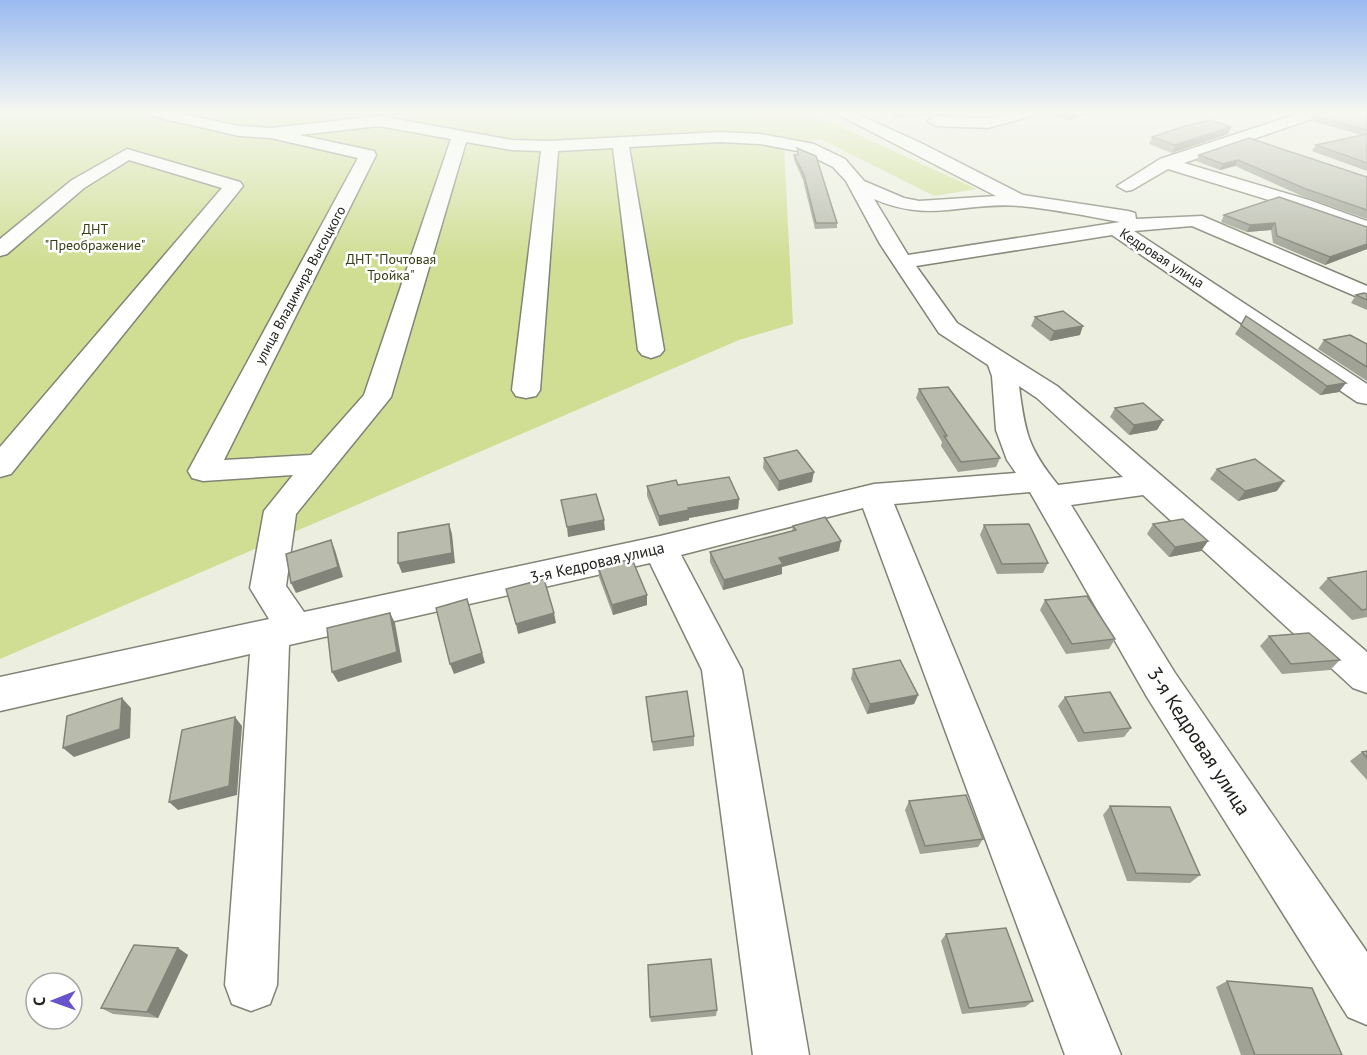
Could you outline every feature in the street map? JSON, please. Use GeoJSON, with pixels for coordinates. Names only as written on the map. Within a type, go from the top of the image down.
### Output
{"type":"FeatureCollection","features":[{"type":"Feature","properties":{"kind":"street"},"geometry":{"type":"LineString","coordinates":[[0,250],[78,184],[114,162]]}},
{"type":"Feature","properties":{"kind":"street"},"geometry":{"type":"LineString","coordinates":[[0,467],[234,186],[155,162]]}},
{"type":"Feature","properties":{"kind":"street","name":"улица Владимира Высоцкого"},"geometry":{"type":"LineString","coordinates":[[320,464],[203,471],[364,162]]}},
{"type":"Feature","properties":{"kind":"street"},"geometry":{"type":"LineString","coordinates":[[251,985],[283,633],[268,588],[280,511],[377,397],[451,162]]}},
{"type":"Feature","properties":{"kind":"street"},"geometry":{"type":"LineString","coordinates":[[526,390],[548,162]]}},
{"type":"Feature","properties":{"kind":"street"},"geometry":{"type":"LineString","coordinates":[[623,162],[651,350]]}},
{"type":"Feature","properties":{"kind":"street","name":"улица Владимира Высоцкого"},"geometry":{"type":"LineString","coordinates":[[835,162],[845,168],[858,185]]}},
{"type":"Feature","properties":{"kind":"street"},"geometry":{"type":"LineString","coordinates":[[957,162],[1018,200]]}},
{"type":"Feature","properties":{"kind":"street"},"geometry":{"type":"LineString","coordinates":[[1126,186],[1166,163],[1302,204],[1367,228]]}},
{"type":"Feature","properties":{"kind":"street"},"geometry":{"type":"LineString","coordinates":[[858,185],[899,203],[919,207],[1018,200],[1156,222]]}},
{"type":"Feature","properties":{"kind":"street"},"geometry":{"type":"LineString","coordinates":[[858,185],[890,244],[948,328],[1047,392],[1367,676]]}},
{"type":"Feature","properties":{"kind":"street","name":"Кедровая улица"},"geometry":{"type":"LineString","coordinates":[[1115,228],[1156,222],[1195,220],[1367,294]]}},
{"type":"Feature","properties":{"kind":"street"},"geometry":{"type":"LineString","coordinates":[[903,262],[1115,228]]}},
{"type":"Feature","properties":{"kind":"street","name":"Кедровая улица"},"geometry":{"type":"LineString","coordinates":[[1115,228],[1367,396]]}},
{"type":"Feature","properties":{"kind":"street","name":"3-я Кедровая улица"},"geometry":{"type":"LineString","coordinates":[[999,361],[1005,376],[1010,430],[1022,460],[1044,489],[1161,685],[1367,998]]}},
{"type":"Feature","properties":{"kind":"street"},"geometry":{"type":"LineString","coordinates":[[1044,489],[1150,484]]}},
{"type":"Feature","properties":{"kind":"street","name":"3-я Кедровая улица"},"geometry":{"type":"LineString","coordinates":[[0,694],[158,661],[660,548],[874,495],[1044,489]]}},
{"type":"Feature","properties":{"kind":"street"},"geometry":{"type":"LineString","coordinates":[[874,495],[1093,1055]]}},
{"type":"Feature","properties":{"kind":"street"},"geometry":{"type":"LineString","coordinates":[[660,548],[722,670],[782,1055]]}},
{"type":"Feature","properties":{"kind":"green space"},"geometry":{"type":"Polygon","coordinates":[[[0,162],[785,162],[793,324],[739,340],[0,659],[0,162]]]}},
{"type":"Feature","properties":{"kind":"green space"},"geometry":{"type":"Polygon","coordinates":[[[867,162],[918,162],[977,189],[934,196],[867,162]]]}},
{"type":"Feature","properties":{"kind":"building"},"geometry":{"type":"Polygon","coordinates":[[[798,162],[818,162],[837,223],[816,223],[804,175],[798,162]]]}},
{"type":"Feature","properties":{"kind":"building"},"geometry":{"type":"Polygon","coordinates":[[[1243,162],[1322,162],[1367,177],[1367,210],[1306,189],[1243,162]]]}},
{"type":"Feature","properties":{"kind":"building"},"geometry":{"type":"Polygon","coordinates":[[[1279,197],[1367,227],[1367,244],[1330,257],[1277,236],[1275,223],[1250,225],[1224,215],[1279,197]]]}},
{"type":"Feature","properties":{"kind":"building"},"geometry":{"type":"Polygon","coordinates":[[[1367,294],[1367,300],[1356,295],[1367,294]]]}},
{"type":"Feature","properties":{"kind":"building"},"geometry":{"type":"Polygon","coordinates":[[[1063,311],[1083,326],[1054,331],[1035,317],[1063,311]]]}},
{"type":"Feature","properties":{"kind":"building"},"geometry":{"type":"Polygon","coordinates":[[[1246,316],[1346,383],[1327,386],[1241,325],[1246,316]]]}},
{"type":"Feature","properties":{"kind":"building"},"geometry":{"type":"Polygon","coordinates":[[[1350,335],[1367,344],[1367,367],[1324,340],[1350,335]]]}},
{"type":"Feature","properties":{"kind":"building"},"geometry":{"type":"Polygon","coordinates":[[[948,387],[1000,458],[961,462],[919,389],[948,387]]]}},
{"type":"Feature","properties":{"kind":"building"},"geometry":{"type":"Polygon","coordinates":[[[1143,403],[1163,420],[1134,425],[1115,408],[1143,403]]]}},
{"type":"Feature","properties":{"kind":"building"},"geometry":{"type":"Polygon","coordinates":[[[797,450],[814,472],[779,481],[764,458],[797,450]]]}},
{"type":"Feature","properties":{"kind":"building"},"geometry":{"type":"Polygon","coordinates":[[[1255,459],[1284,481],[1245,491],[1217,469],[1255,459]]]}},
{"type":"Feature","properties":{"kind":"building"},"geometry":{"type":"Polygon","coordinates":[[[729,477],[739,499],[659,516],[647,486],[676,480],[678,485],[729,477]]]}},
{"type":"Feature","properties":{"kind":"building"},"geometry":{"type":"Polygon","coordinates":[[[596,494],[604,520],[567,527],[561,500],[596,494]]]}},
{"type":"Feature","properties":{"kind":"building"},"geometry":{"type":"Polygon","coordinates":[[[825,517],[841,541],[779,558],[783,564],[724,580],[710,552],[796,530],[793,526],[825,517]]]}},
{"type":"Feature","properties":{"kind":"building"},"geometry":{"type":"Polygon","coordinates":[[[1183,519],[1208,541],[1175,547],[1153,524],[1183,519]]]}},
{"type":"Feature","properties":{"kind":"building"},"geometry":{"type":"Polygon","coordinates":[[[449,524],[452,553],[398,563],[398,533],[449,524]]]}},
{"type":"Feature","properties":{"kind":"building"},"geometry":{"type":"Polygon","coordinates":[[[1029,524],[1048,563],[1002,564],[984,525],[1029,524]]]}},
{"type":"Feature","properties":{"kind":"building"},"geometry":{"type":"Polygon","coordinates":[[[331,540],[338,567],[291,583],[286,554],[331,540]]]}},
{"type":"Feature","properties":{"kind":"building"},"geometry":{"type":"Polygon","coordinates":[[[632,559],[647,595],[612,605],[598,567],[632,559]]]}},
{"type":"Feature","properties":{"kind":"building"},"geometry":{"type":"Polygon","coordinates":[[[1367,571],[1367,609],[1362,610],[1328,578],[1367,571]]]}},
{"type":"Feature","properties":{"kind":"building"},"geometry":{"type":"Polygon","coordinates":[[[544,579],[554,613],[516,624],[506,589],[544,579]]]}},
{"type":"Feature","properties":{"kind":"building"},"geometry":{"type":"Polygon","coordinates":[[[1087,596],[1115,639],[1072,644],[1045,600],[1087,596]]]}},
{"type":"Feature","properties":{"kind":"building"},"geometry":{"type":"Polygon","coordinates":[[[467,599],[482,653],[450,664],[436,608],[467,599]]]}},
{"type":"Feature","properties":{"kind":"building"},"geometry":{"type":"Polygon","coordinates":[[[390,613],[397,652],[332,672],[327,628],[390,613]]]}},
{"type":"Feature","properties":{"kind":"building"},"geometry":{"type":"Polygon","coordinates":[[[1309,633],[1340,660],[1291,664],[1269,636],[1309,633]]]}},
{"type":"Feature","properties":{"kind":"building"},"geometry":{"type":"Polygon","coordinates":[[[900,660],[918,695],[870,704],[853,669],[900,660]]]}},
{"type":"Feature","properties":{"kind":"building"},"geometry":{"type":"Polygon","coordinates":[[[687,691],[694,736],[652,742],[646,697],[687,691]]]}},
{"type":"Feature","properties":{"kind":"building"},"geometry":{"type":"Polygon","coordinates":[[[1110,692],[1131,728],[1084,733],[1065,697],[1110,692]]]}},
{"type":"Feature","properties":{"kind":"building"},"geometry":{"type":"Polygon","coordinates":[[[122,698],[120,729],[63,748],[67,716],[122,698]]]}},
{"type":"Feature","properties":{"kind":"building"},"geometry":{"type":"Polygon","coordinates":[[[235,717],[229,786],[169,802],[182,730],[235,717]]]}},
{"type":"Feature","properties":{"kind":"building"},"geometry":{"type":"Polygon","coordinates":[[[966,795],[983,839],[925,846],[909,801],[966,795]]]}},
{"type":"Feature","properties":{"kind":"building"},"geometry":{"type":"Polygon","coordinates":[[[1110,806],[1170,807],[1200,875],[1136,873],[1110,806]]]}},
{"type":"Feature","properties":{"kind":"building"},"geometry":{"type":"Polygon","coordinates":[[[1006,928],[1033,1001],[969,1008],[946,934],[1006,928]]]}},
{"type":"Feature","properties":{"kind":"building"},"geometry":{"type":"Polygon","coordinates":[[[134,945],[178,948],[147,1012],[101,1008],[134,945]]]}},
{"type":"Feature","properties":{"kind":"building"},"geometry":{"type":"Polygon","coordinates":[[[711,959],[717,1010],[650,1017],[648,965],[711,959]]]}},
{"type":"Feature","properties":{"kind":"building"},"geometry":{"type":"Polygon","coordinates":[[[1227,981],[1312,988],[1342,1055],[1255,1055],[1227,981]]]}},
{"type":"Feature","properties":{"kind":"park label","name":"ДНТ \"Преображение\""},"geometry":{"type":"Point","coordinates":[95,238]}},
{"type":"Feature","properties":{"kind":"park label","name":"ДНТ \"Почтовая Тройка\""},"geometry":{"type":"Point","coordinates":[391,268]}}]}
